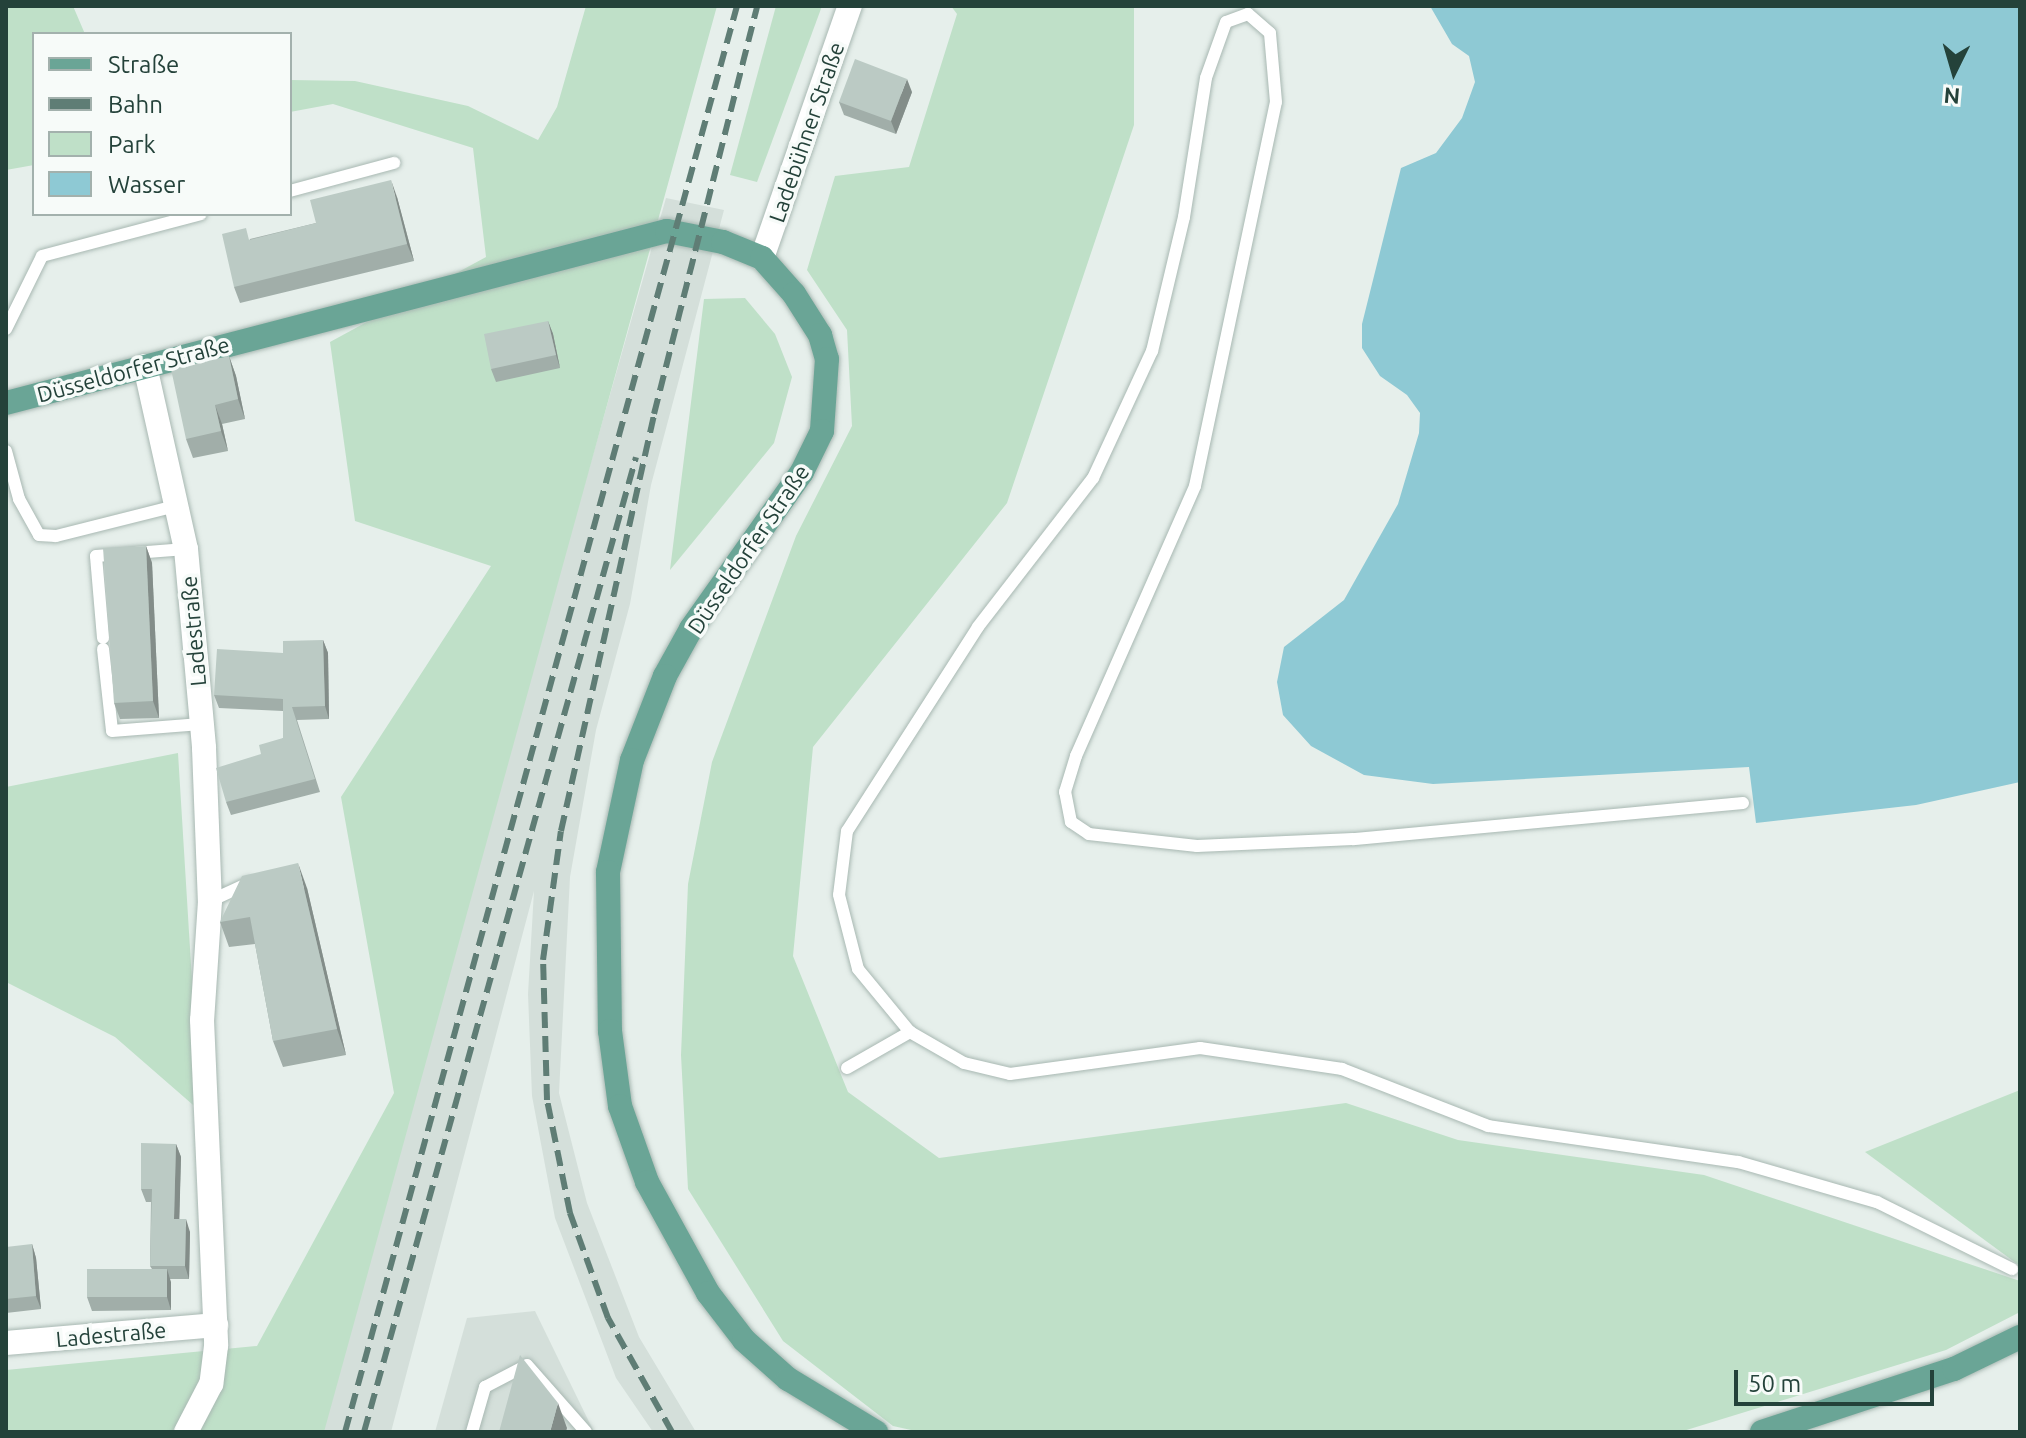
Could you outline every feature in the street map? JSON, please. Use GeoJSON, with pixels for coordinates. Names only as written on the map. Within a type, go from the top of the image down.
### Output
{"type":"FeatureCollection","features":[{"type":"Feature","properties":{"kind":"main road","name":"Düsseldorfer Straße"},"geometry":{"type":"LineString","coordinates":[[6,403],[667,231],[723,242],[762,258],[794,294],[820,335],[827,359],[827,405],[802,472],[691,629],[665,676],[632,760],[608,872],[613,1074],[647,1182],[708,1293],[744,1340],[788,1379],[876,1432]]}},
{"type":"Feature","properties":{"kind":"main road"},"geometry":{"type":"LineString","coordinates":[[1776,1430],[1954,1369],[2020,1337]]}},
{"type":"Feature","properties":{"kind":"street","name":"Ladebühner Straße"},"geometry":{"type":"LineString","coordinates":[[762,258],[850,6]]}},
{"type":"Feature","properties":{"kind":"street","name":"Ladestraße"},"geometry":{"type":"LineString","coordinates":[[145,366],[179,505],[186,549],[201,724],[210,901],[202,1020],[216,1325],[211,1384],[186,1432]]}},
{"type":"Feature","properties":{"kind":"street","name":"Ladestraße"},"geometry":{"type":"LineString","coordinates":[[6,1343],[216,1325]]}},
{"type":"Feature","properties":{"kind":"lane"},"geometry":{"type":"LineString","coordinates":[[1743,803],[1353,839],[1197,846],[1089,834],[1071,822],[1065,792],[1076,756],[1195,486],[1276,102],[1270,33],[1248,10],[1226,22],[1206,78],[1184,217],[1152,351],[1093,478],[978,627],[847,831],[839,895],[858,969],[910,1032],[964,1063],[1010,1074],[1200,1048],[1342,1069],[1488,1126],[1738,1162],[1877,1202],[2012,1269]]}},
{"type":"Feature","properties":{"kind":"lane"},"geometry":{"type":"LineString","coordinates":[[292,190],[394,163]]}},
{"type":"Feature","properties":{"kind":"lane"},"geometry":{"type":"LineString","coordinates":[[6,329],[42,256],[193,216]]}},
{"type":"Feature","properties":{"kind":"lane"},"geometry":{"type":"LineString","coordinates":[[6,451],[19,499],[39,535],[56,536],[179,505]]}},
{"type":"Feature","properties":{"kind":"lane"},"geometry":{"type":"LineString","coordinates":[[186,549],[96,556],[103,643],[112,731],[201,724]]}},
{"type":"Feature","properties":{"kind":"lane"},"geometry":{"type":"LineString","coordinates":[[210,901],[267,875]]}},
{"type":"Feature","properties":{"kind":"lane"},"geometry":{"type":"LineString","coordinates":[[847,1068],[910,1032]]}},
{"type":"Feature","properties":{"kind":"lane"},"geometry":{"type":"LineString","coordinates":[[472,1432],[485,1387],[527,1365],[586,1432]]}},
{"type":"Feature","properties":{"kind":"shaded area"},"geometry":{"type":"Polygon","coordinates":[[[666,198],[724,210],[651,485],[630,604],[596,730],[570,877],[559,1093],[587,1203],[639,1337],[696,1432],[653,1432],[616,1378],[555,1218],[532,1096],[528,994],[534,891],[391,1432],[315,1432],[666,198]]]}},
{"type":"Feature","properties":{"kind":"shaded area"},"geometry":{"type":"Polygon","coordinates":[[[535,1311],[594,1432],[435,1432],[467,1318],[535,1311]]]}},
{"type":"Feature","properties":{"kind":"green space"},"geometry":{"type":"Polygon","coordinates":[[[6,6],[73,6],[84,32],[32,32],[32,165],[6,170],[6,6]]]}},
{"type":"Feature","properties":{"kind":"green space"},"geometry":{"type":"Polygon","coordinates":[[[586,6],[717,6],[324,1432],[6,1432],[6,1370],[257,1346],[394,1093],[341,797],[491,566],[355,521],[330,342],[486,257],[473,148],[333,104],[292,112],[292,80],[355,81],[468,106],[538,140],[557,107],[586,6]]]}},
{"type":"Feature","properties":{"kind":"green space"},"geometry":{"type":"Polygon","coordinates":[[[776,6],[822,6],[757,182],[730,175],[776,6]]]}},
{"type":"Feature","properties":{"kind":"green space"},"geometry":{"type":"Polygon","coordinates":[[[951,6],[1134,6],[1134,125],[1007,503],[813,747],[793,956],[848,1092],[939,1158],[1346,1103],[1458,1140],[1704,1175],[2020,1281],[2020,1312],[1946,1350],[1680,1432],[920,1432],[893,1426],[783,1341],[688,1189],[681,1055],[688,884],[712,762],[796,536],[852,426],[847,330],[807,270],[835,176],[909,167],[957,14],[951,6]]]}},
{"type":"Feature","properties":{"kind":"green space"},"geometry":{"type":"Polygon","coordinates":[[[745,298],[775,334],[792,377],[774,443],[670,570],[704,299],[745,298]]]}},
{"type":"Feature","properties":{"kind":"green space"},"geometry":{"type":"Polygon","coordinates":[[[178,753],[200,1111],[115,1037],[6,982],[6,787],[178,753]]]}},
{"type":"Feature","properties":{"kind":"green space"},"geometry":{"type":"Polygon","coordinates":[[[2020,1090],[2020,1266],[1865,1152],[2020,1090]]]}},
{"type":"Feature","properties":{"kind":"water"},"geometry":{"type":"Polygon","coordinates":[[[1430,6],[2020,6],[2020,782],[1916,805],[1756,823],[1749,767],[1433,784],[1364,775],[1311,746],[1283,715],[1277,682],[1284,647],[1344,600],[1398,504],[1419,433],[1420,413],[1407,395],[1380,376],[1362,348],[1362,324],[1401,168],[1436,153],[1462,118],[1475,82],[1469,56],[1452,44],[1430,6]]]}},
{"type":"Feature","properties":{"kind":"building"},"geometry":{"type":"Polygon","coordinates":[[[855,59],[907,79],[891,121],[839,102],[855,59]]]}},
{"type":"Feature","properties":{"kind":"building"},"geometry":{"type":"Polygon","coordinates":[[[391,180],[407,244],[234,287],[222,234],[246,228],[249,240],[316,223],[310,200],[391,180]]]}},
{"type":"Feature","properties":{"kind":"building"},"geometry":{"type":"Polygon","coordinates":[[[548,321],[556,355],[491,369],[484,334],[548,321]]]}},
{"type":"Feature","properties":{"kind":"building"},"geometry":{"type":"Polygon","coordinates":[[[229,356],[238,399],[215,405],[221,431],[186,439],[171,369],[229,356]]]}},
{"type":"Feature","properties":{"kind":"building"},"geometry":{"type":"Polygon","coordinates":[[[146,546],[153,701],[114,703],[103,548],[146,546]]]}},
{"type":"Feature","properties":{"kind":"building"},"geometry":{"type":"Polygon","coordinates":[[[323,640],[325,706],[292,707],[315,779],[226,802],[216,768],[261,754],[259,745],[283,738],[283,699],[214,695],[217,649],[283,653],[283,641],[323,640]]]}},
{"type":"Feature","properties":{"kind":"building"},"geometry":{"type":"Polygon","coordinates":[[[298,863],[337,1029],[273,1041],[250,917],[220,922],[242,876],[298,863]]]}},
{"type":"Feature","properties":{"kind":"building"},"geometry":{"type":"Polygon","coordinates":[[[141,1143],[176,1144],[174,1219],[186,1219],[185,1266],[150,1266],[152,1189],[141,1189],[141,1143]]]}},
{"type":"Feature","properties":{"kind":"building"},"geometry":{"type":"Polygon","coordinates":[[[32,1244],[36,1296],[6,1299],[6,1247],[32,1244]]]}},
{"type":"Feature","properties":{"kind":"building"},"geometry":{"type":"Polygon","coordinates":[[[87,1269],[167,1269],[167,1297],[87,1297],[87,1269]]]}},
{"type":"Feature","properties":{"kind":"building"},"geometry":{"type":"Polygon","coordinates":[[[520,1355],[558,1403],[550,1432],[499,1432],[520,1355]]]}},
{"type":"Feature","properties":{"kind":"railway"},"geometry":{"type":"LineString","coordinates":[[345,1432],[737,6]]}},
{"type":"Feature","properties":{"kind":"railway"},"geometry":{"type":"LineString","coordinates":[[672,1432],[608,1318],[570,1213],[547,1100],[543,960],[561,831],[654,414],[757,6]]}},
{"type":"Feature","properties":{"kind":"railway"},"geometry":{"type":"LineString","coordinates":[[364,1432],[636,457]]}}]}
